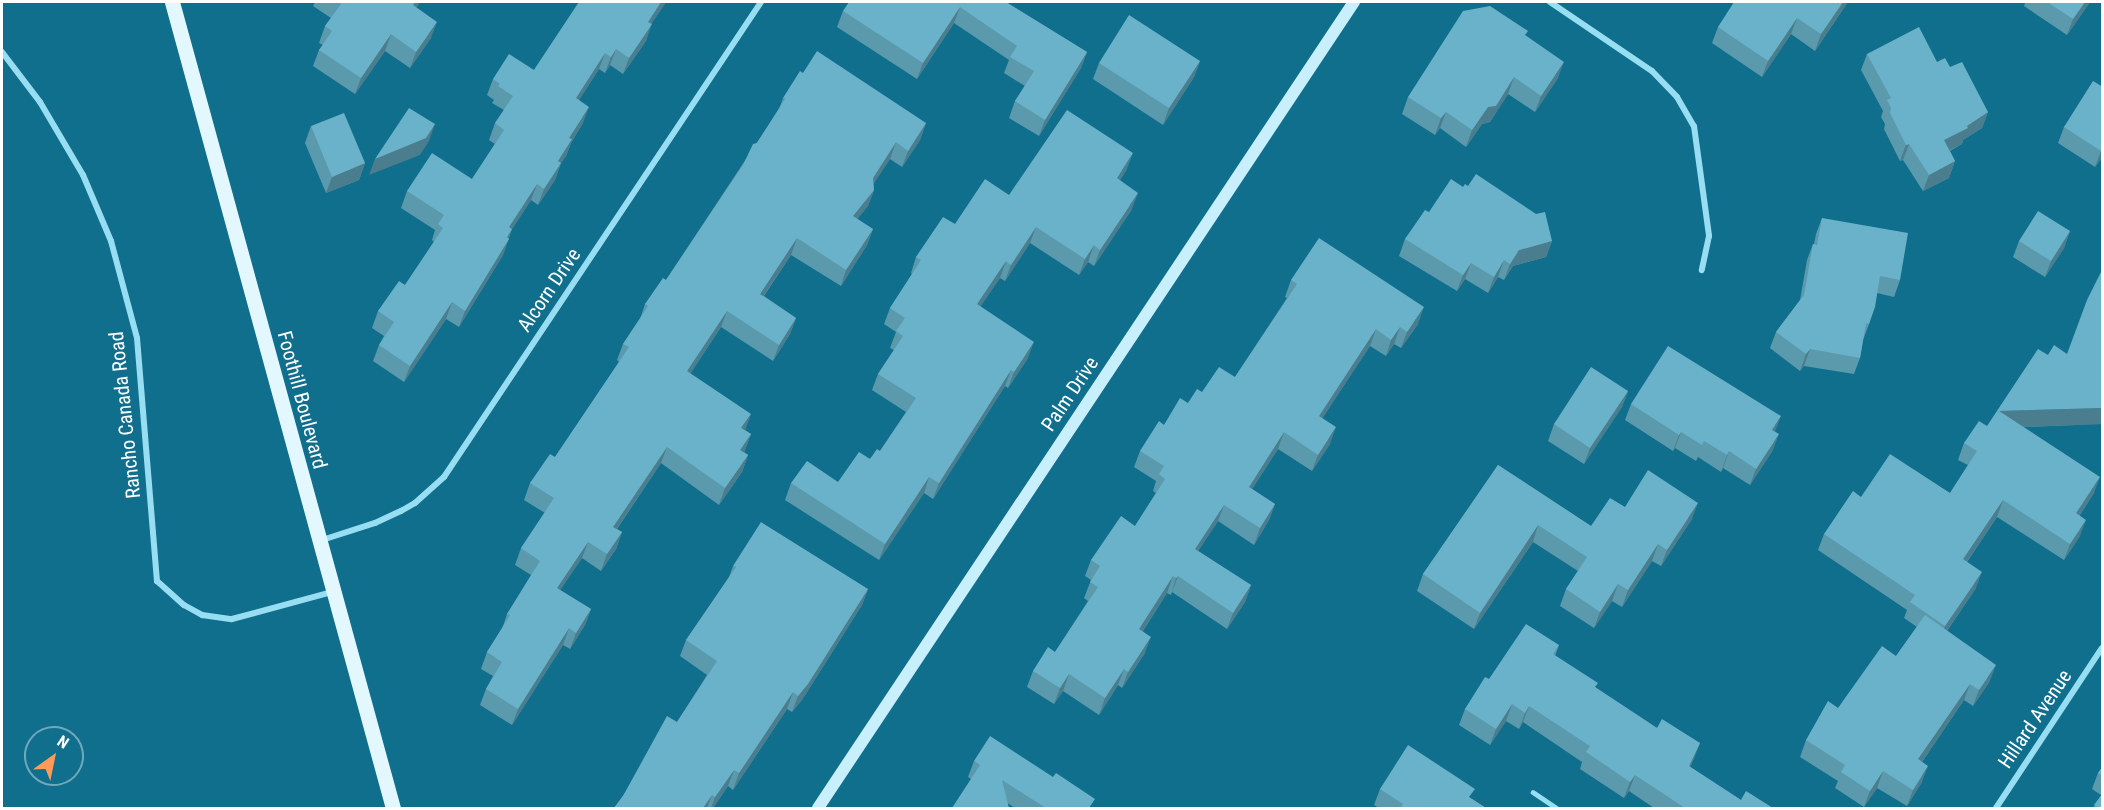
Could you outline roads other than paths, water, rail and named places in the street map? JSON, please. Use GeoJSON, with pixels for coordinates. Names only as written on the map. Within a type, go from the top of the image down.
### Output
{"type":"FeatureCollection","features":[{"type":"Feature","properties":{"kind":"main road","name":"Foothill Boulevard"},"geometry":{"type":"LineString","coordinates":[[172,2],[393,808]]}},
{"type":"Feature","properties":{"kind":"street","name":"Alcorn Drive"},"geometry":{"type":"LineString","coordinates":[[318,541],[375,524],[401,511],[415,503],[444,477],[761,2]]}},
{"type":"Feature","properties":{"kind":"street","name":"Palm Drive"},"geometry":{"type":"LineString","coordinates":[[818,808],[1354,2]]}},
{"type":"Feature","properties":{"kind":"street"},"geometry":{"type":"LineString","coordinates":[[1550,2],[1653,71],[1677,98],[1694,126],[1708,236],[1702,270]]}},
{"type":"Feature","properties":{"kind":"street","name":"Rancho Canada Road"},"geometry":{"type":"LineString","coordinates":[[2,52],[40,102],[83,175],[111,242],[137,338],[157,581],[184,605],[202,615],[232,619],[333,592]]}},
{"type":"Feature","properties":{"kind":"street","name":"Hillard Avenue"},"geometry":{"type":"LineString","coordinates":[[1996,808],[2103,648]]}},
{"type":"Feature","properties":{"kind":"lane"},"geometry":{"type":"LineString","coordinates":[[1533,792],[1557,808]]}}]}
